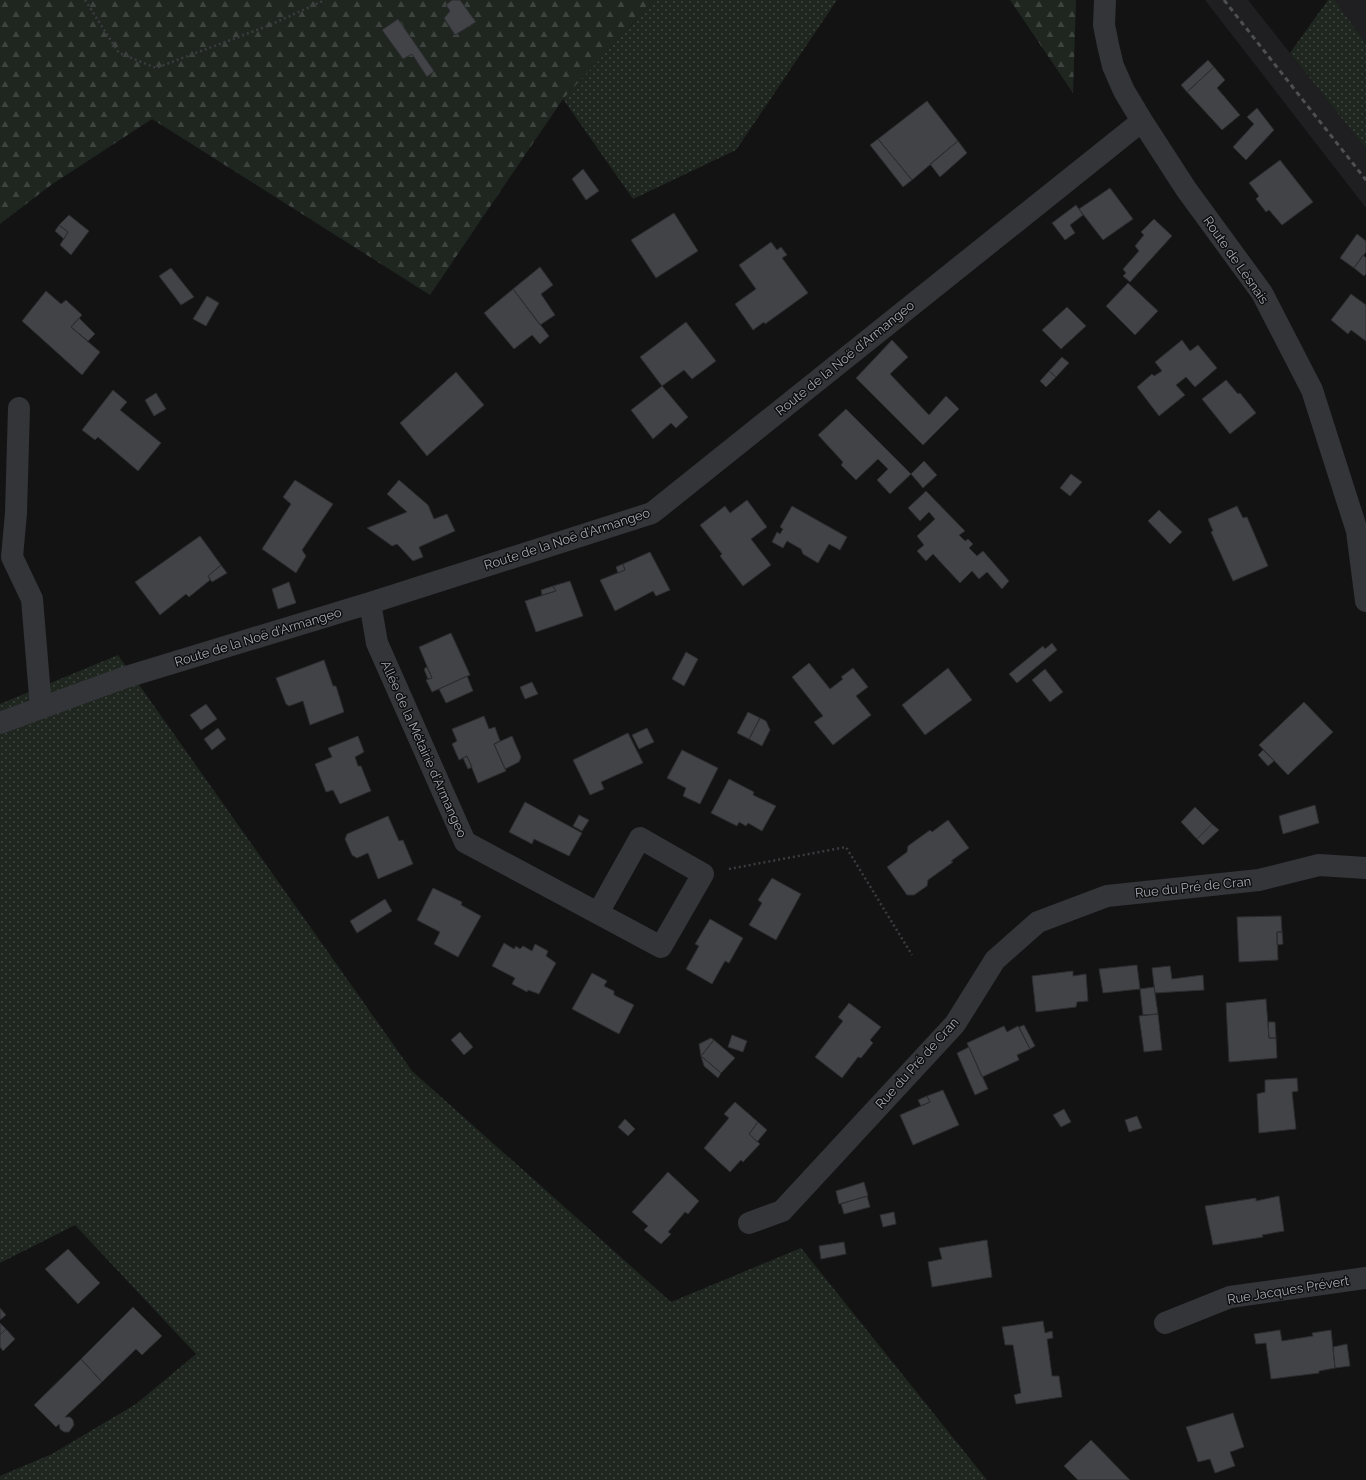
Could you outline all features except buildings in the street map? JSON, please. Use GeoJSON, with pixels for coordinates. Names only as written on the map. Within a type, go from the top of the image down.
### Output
{"type":"FeatureCollection","features":[{"type":"Feature","properties":{"kind":"street","name":"Route de Lèsnais"},"geometry":{"type":"LineString","coordinates":[[1105,0],[1104,25],[1113,66],[1124,91],[1186,189],[1262,294],[1312,390],[1357,531],[1366,602]]}},
{"type":"Feature","properties":{"kind":"street","name":"Route de la Noë d'Armangeo"},"geometry":{"type":"LineString","coordinates":[[0,723],[123,678],[370,603],[652,513],[1142,121]]}},
{"type":"Feature","properties":{"kind":"street"},"geometry":{"type":"LineString","coordinates":[[19,408],[16,513],[12,557],[32,599],[41,708]]}},
{"type":"Feature","properties":{"kind":"street","name":"Allée de la Métairie d'Armangeo"},"geometry":{"type":"LineString","coordinates":[[370,603],[378,643],[465,842],[661,947],[703,874]]}},
{"type":"Feature","properties":{"kind":"street"},"geometry":{"type":"LineString","coordinates":[[598,913],[640,838],[703,874]]}},
{"type":"Feature","properties":{"kind":"street","name":"Rue du Pré de Cran"},"geometry":{"type":"LineString","coordinates":[[749,1223],[782,1211],[954,1024],[995,960],[1038,922],[1107,896],[1259,880],[1319,865],[1366,868]]}},
{"type":"Feature","properties":{"kind":"street","name":"Rue Jacques Prévert"},"geometry":{"type":"LineString","coordinates":[[1165,1323],[1230,1297],[1366,1278]]}},
{"type":"Feature","properties":{"kind":"path"},"geometry":{"type":"LineString","coordinates":[[85,0],[120,53],[156,68],[270,25],[325,0]]}},
{"type":"Feature","properties":{"kind":"path"},"geometry":{"type":"LineString","coordinates":[[703,874],[846,847],[912,955]]}},
{"type":"Feature","properties":{"kind":"shaded area"},"geometry":{"type":"Polygon","coordinates":[[[1205,0],[1248,0],[1366,149],[1366,208],[1205,0]]]}},
{"type":"Feature","properties":{"kind":"shaded area"},"geometry":{"type":"Polygon","coordinates":[[[1335,0],[1366,0],[1366,44],[1335,0]]]}},
{"type":"Feature","properties":{"kind":"green space"},"geometry":{"type":"Polygon","coordinates":[[[0,0],[654,0],[563,99],[430,295],[152,119],[51,185],[0,224],[0,0]]]}},
{"type":"Feature","properties":{"kind":"green space"},"geometry":{"type":"Polygon","coordinates":[[[654,0],[837,0],[736,150],[633,199],[563,99],[654,0]]]}},
{"type":"Feature","properties":{"kind":"green space"},"geometry":{"type":"Polygon","coordinates":[[[1010,0],[1076,0],[1073,93],[1010,0]]]}},
{"type":"Feature","properties":{"kind":"green space"},"geometry":{"type":"Polygon","coordinates":[[[1328,0],[1335,0],[1366,44],[1366,149],[1290,53],[1328,0]]]}},
{"type":"Feature","properties":{"kind":"green space"},"geometry":{"type":"Polygon","coordinates":[[[118,655],[412,1071],[671,1302],[801,1248],[987,1480],[0,1480],[0,1476],[52,1454],[136,1404],[196,1354],[75,1225],[0,1263],[0,704],[118,655]]]}},
{"type":"Feature","properties":{"kind":"railway"},"geometry":{"type":"LineString","coordinates":[[1224,0],[1366,180]]}}]}
